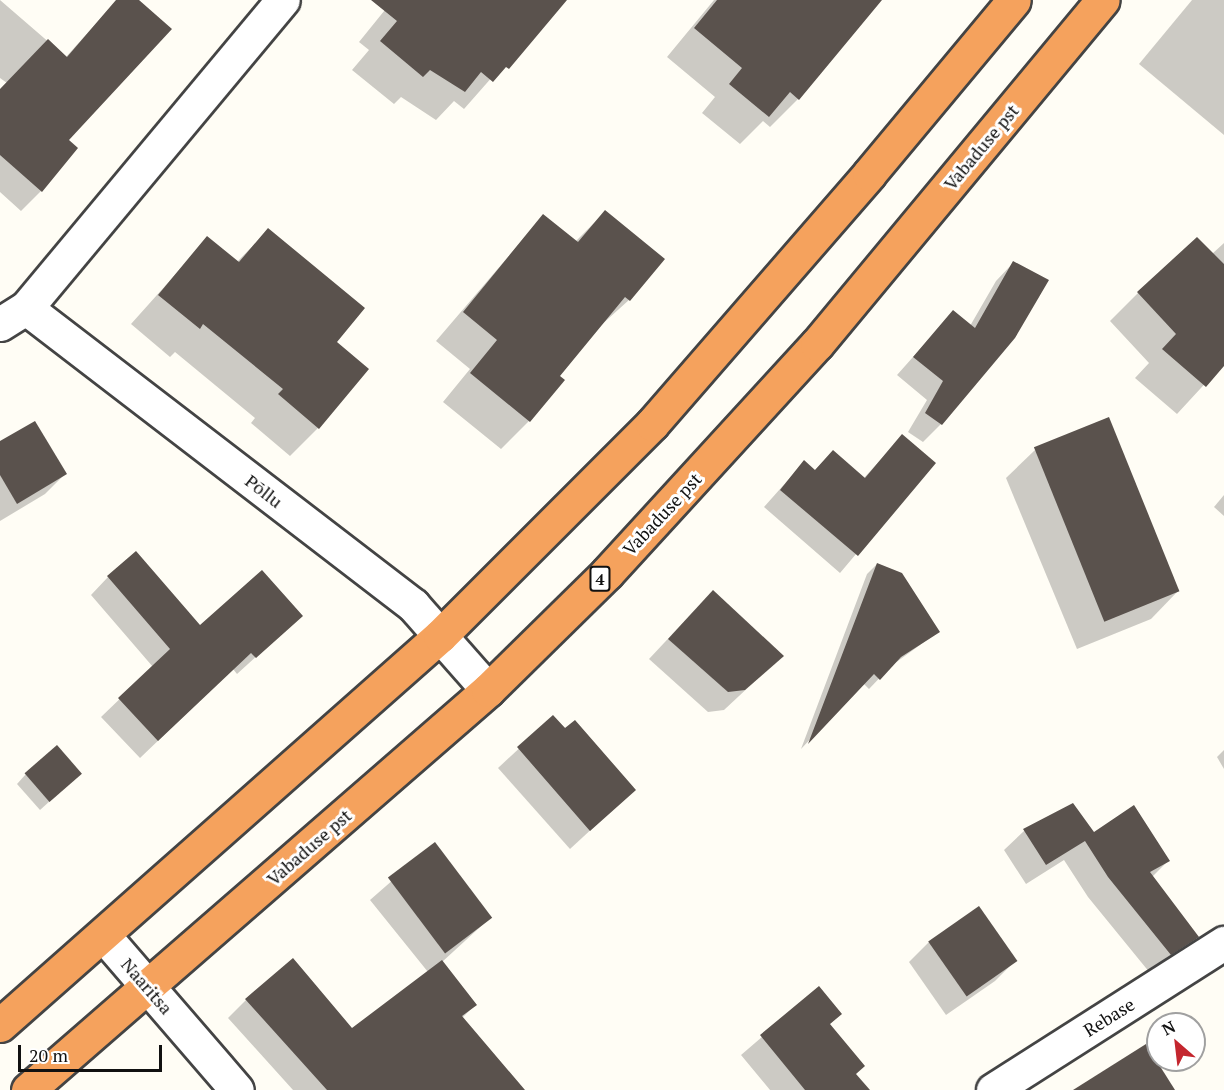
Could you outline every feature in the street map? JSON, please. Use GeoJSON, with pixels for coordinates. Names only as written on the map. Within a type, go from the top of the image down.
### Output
{"type":"FeatureCollection","features":[{"type":"Feature","properties":{"kind":"highway"},"geometry":{"type":"LineString","coordinates":[[0,1025],[104,936],[440,636],[652,424],[869,174],[1014,0]]}},
{"type":"Feature","properties":{"kind":"highway","name":"Vabaduse pst"},"geometry":{"type":"LineString","coordinates":[[28,1090],[488,690],[607,573],[817,344],[1102,0]]}},
{"type":"Feature","properties":{"kind":"street","name":"Põllu"},"geometry":{"type":"LineString","coordinates":[[283,0],[13,316],[413,605],[488,690]]}},
{"type":"Feature","properties":{"kind":"street","name":"Naaritsa"},"geometry":{"type":"LineString","coordinates":[[104,936],[237,1090]]}},
{"type":"Feature","properties":{"kind":"street","name":"Rebase"},"geometry":{"type":"LineString","coordinates":[[993,1090],[1224,943]]}},
{"type":"Feature","properties":{"kind":"building"},"geometry":{"type":"Polygon","coordinates":[[[116,0],[139,0],[172,29],[69,140],[78,148],[42,192],[0,155],[0,89],[48,39],[67,57],[116,0]]]}},
{"type":"Feature","properties":{"kind":"building"},"geometry":{"type":"Polygon","coordinates":[[[371,0],[567,0],[509,69],[506,67],[493,82],[481,72],[465,92],[430,70],[423,77],[380,41],[397,21],[371,0]]]}},
{"type":"Feature","properties":{"kind":"building"},"geometry":{"type":"Polygon","coordinates":[[[717,0],[882,0],[799,100],[790,92],[769,117],[729,84],[742,68],[694,28],[717,0]]]}},
{"type":"Feature","properties":{"kind":"building"},"geometry":{"type":"Polygon","coordinates":[[[605,210],[665,259],[630,301],[625,297],[560,376],[565,380],[530,422],[470,373],[497,340],[463,312],[543,214],[578,242],[605,210]]]}},
{"type":"Feature","properties":{"kind":"building"},"geometry":{"type":"Polygon","coordinates":[[[268,228],[365,308],[337,342],[369,369],[319,429],[278,394],[283,389],[203,324],[200,329],[158,295],[207,236],[239,262],[268,228]]]}},
{"type":"Feature","properties":{"kind":"building"},"geometry":{"type":"Polygon","coordinates":[[[1197,237],[1224,264],[1224,366],[1206,387],[1162,349],[1176,334],[1137,292],[1197,237]]]}},
{"type":"Feature","properties":{"kind":"building"},"geometry":{"type":"Polygon","coordinates":[[[1013,261],[1049,280],[1015,338],[942,425],[925,413],[943,381],[913,357],[953,310],[975,328],[1013,261]]]}},
{"type":"Feature","properties":{"kind":"building"},"geometry":{"type":"Polygon","coordinates":[[[1109,417],[1179,591],[1104,622],[1034,447],[1109,417]]]}},
{"type":"Feature","properties":{"kind":"building"},"geometry":{"type":"Polygon","coordinates":[[[35,421],[67,474],[17,504],[0,475],[0,441],[35,421]]]}},
{"type":"Feature","properties":{"kind":"building"},"geometry":{"type":"Polygon","coordinates":[[[902,434],[936,463],[858,556],[780,490],[804,460],[815,470],[833,450],[865,478],[902,434]]]}},
{"type":"Feature","properties":{"kind":"building"},"geometry":{"type":"Polygon","coordinates":[[[136,551],[200,625],[262,570],[303,616],[256,658],[251,653],[158,741],[118,698],[170,649],[107,576],[136,551]]]}},
{"type":"Feature","properties":{"kind":"building"},"geometry":{"type":"Polygon","coordinates":[[[877,563],[902,573],[940,632],[901,657],[880,680],[874,674],[808,744],[877,563]]]}},
{"type":"Feature","properties":{"kind":"building"},"geometry":{"type":"Polygon","coordinates":[[[713,590],[784,656],[745,690],[728,692],[668,639],[713,590]]]}},
{"type":"Feature","properties":{"kind":"building"},"geometry":{"type":"Polygon","coordinates":[[[553,715],[565,728],[575,720],[636,790],[590,831],[517,747],[553,715]]]}},
{"type":"Feature","properties":{"kind":"building"},"geometry":{"type":"Polygon","coordinates":[[[57,745],[82,774],[49,802],[25,773],[57,745]]]}},
{"type":"Feature","properties":{"kind":"building"},"geometry":{"type":"Polygon","coordinates":[[[1073,803],[1094,832],[1134,805],[1170,861],[1150,872],[1199,937],[1171,955],[1108,877],[1085,841],[1046,865],[1023,829],[1073,803]]]}},
{"type":"Feature","properties":{"kind":"building"},"geometry":{"type":"Polygon","coordinates":[[[435,842],[492,918],[445,953],[388,878],[435,842]]]}},
{"type":"Feature","properties":{"kind":"building"},"geometry":{"type":"Polygon","coordinates":[[[979,906],[1017,961],[967,996],[928,942],[979,906]]]}},
{"type":"Feature","properties":{"kind":"building"},"geometry":{"type":"Polygon","coordinates":[[[293,958],[352,1028],[442,960],[477,1005],[462,1016],[525,1090],[327,1090],[245,999],[293,958]]]}},
{"type":"Feature","properties":{"kind":"building"},"geometry":{"type":"Polygon","coordinates":[[[819,986],[842,1014],[830,1024],[865,1066],[856,1074],[870,1090],[805,1090],[760,1035],[819,986]]]}},
{"type":"Feature","properties":{"kind":"building"},"geometry":{"type":"Polygon","coordinates":[[[1146,1044],[1146,1072],[1164,1072],[1175,1090],[1073,1090],[1146,1044]]]}}]}
